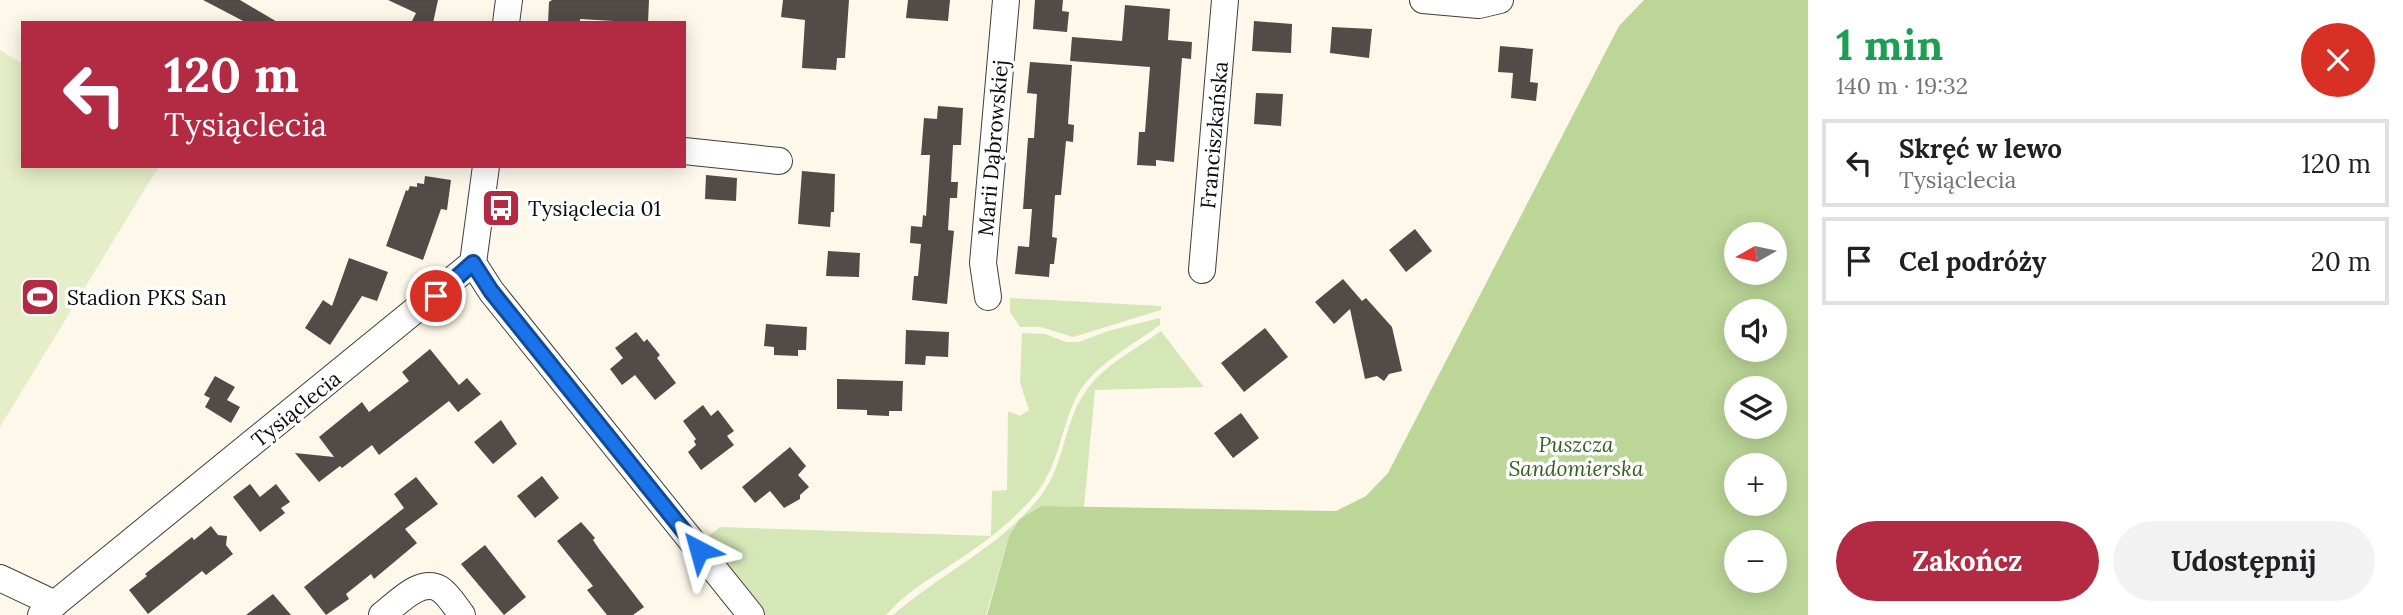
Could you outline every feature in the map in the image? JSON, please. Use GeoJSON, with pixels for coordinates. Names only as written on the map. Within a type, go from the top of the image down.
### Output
{"type":"FeatureCollection","features":[{"type":"Feature","properties":{"kind":"street"},"geometry":{"type":"LineString","coordinates":[[506,21],[509,0]]}},
{"type":"Feature","properties":{"kind":"street","name":"Marii Dąbrowskiej"},"geometry":{"type":"LineString","coordinates":[[988,297],[983,263],[1006,0]]}},
{"type":"Feature","properties":{"kind":"street","name":"Franciszkańska"},"geometry":{"type":"LineString","coordinates":[[1202,270],[1225,0]]}},
{"type":"Feature","properties":{"kind":"street"},"geometry":{"type":"LineString","coordinates":[[1423,0],[1479,5],[1500,0]]}},
{"type":"Feature","properties":{"kind":"street"},"geometry":{"type":"LineString","coordinates":[[686,151],[779,161]]}},
{"type":"Feature","properties":{"kind":"street"},"geometry":{"type":"LineString","coordinates":[[486,168],[473,263],[491,291],[751,615]]}},
{"type":"Feature","properties":{"kind":"street","name":"Tysiąclecia"},"geometry":{"type":"LineString","coordinates":[[48,610],[473,263]]}},
{"type":"Feature","properties":{"kind":"street"},"geometry":{"type":"LineString","coordinates":[[0,578],[48,610]]}},
{"type":"Feature","properties":{"kind":"street"},"geometry":{"type":"LineString","coordinates":[[382,615],[413,591],[428,585],[441,589],[462,615]]}},
{"type":"Feature","properties":{"kind":"green space","name":"Puszcza Sandomierska"},"geometry":{"type":"Polygon","coordinates":[[[1644,0],[1808,0],[1808,615],[987,615],[1009,536],[1020,519],[1042,506],[1336,511],[1366,496],[1388,473],[1619,26],[1644,0]]]}},
{"type":"Feature","properties":{"kind":"green space","name":"Stadion PKS San"},"geometry":{"type":"Polygon","coordinates":[[[0,50],[21,63],[21,168],[158,168],[0,427],[0,50]]]}},
{"type":"Feature","properties":{"kind":"green space"},"geometry":{"type":"Polygon","coordinates":[[[1010,298],[1161,306],[1161,310],[1073,337],[1041,327],[1020,327],[1010,312],[1010,298]]]}},
{"type":"Feature","properties":{"kind":"green space"},"geometry":{"type":"Polygon","coordinates":[[[1160,318],[1160,325],[1100,368],[1081,390],[1045,481],[1030,501],[991,537],[911,592],[886,615],[762,615],[702,541],[720,527],[991,536],[992,491],[1007,490],[1008,411],[1020,416],[1029,410],[1020,383],[1022,333],[1045,334],[1066,342],[1079,342],[1108,331],[1160,318]]]}},
{"type":"Feature","properties":{"kind":"green space"},"geometry":{"type":"Polygon","coordinates":[[[1161,331],[1204,387],[1095,390],[1084,507],[1042,506],[1009,536],[986,615],[893,615],[991,544],[1027,512],[1050,482],[1073,415],[1086,391],[1111,365],[1161,331]]]}},
{"type":"Feature","properties":{"kind":"building"},"geometry":{"type":"Polygon","coordinates":[[[203,0],[240,0],[276,21],[243,21],[203,0]]]}},
{"type":"Feature","properties":{"kind":"building"},"geometry":{"type":"Polygon","coordinates":[[[388,0],[438,0],[433,21],[412,21],[416,13],[388,0]]]}},
{"type":"Feature","properties":{"kind":"building"},"geometry":{"type":"Polygon","coordinates":[[[649,0],[648,21],[548,21],[549,2],[649,0]]]}},
{"type":"Feature","properties":{"kind":"building"},"geometry":{"type":"Polygon","coordinates":[[[783,0],[849,0],[845,58],[837,58],[836,70],[802,68],[805,20],[781,17],[783,0]]]}},
{"type":"Feature","properties":{"kind":"building"},"geometry":{"type":"Polygon","coordinates":[[[908,0],[950,0],[948,21],[906,18],[908,0]]]}},
{"type":"Feature","properties":{"kind":"building"},"geometry":{"type":"Polygon","coordinates":[[[1035,0],[1063,0],[1062,11],[1069,12],[1067,32],[1033,29],[1035,0]]]}},
{"type":"Feature","properties":{"kind":"building"},"geometry":{"type":"Polygon","coordinates":[[[1125,5],[1170,9],[1168,40],[1192,42],[1191,59],[1182,58],[1174,162],[1156,160],[1156,166],[1137,165],[1139,132],[1145,132],[1150,67],[1070,61],[1072,37],[1122,41],[1125,5]]]}},
{"type":"Feature","properties":{"kind":"building"},"geometry":{"type":"Polygon","coordinates":[[[1254,21],[1292,24],[1291,53],[1252,51],[1254,21]]]}},
{"type":"Feature","properties":{"kind":"building"},"geometry":{"type":"Polygon","coordinates":[[[1332,27],[1372,29],[1369,58],[1330,53],[1332,27]]]}},
{"type":"Feature","properties":{"kind":"building"},"geometry":{"type":"Polygon","coordinates":[[[1500,46],[1533,49],[1530,82],[1538,83],[1536,101],[1511,98],[1513,73],[1498,72],[1500,46]]]}},
{"type":"Feature","properties":{"kind":"building"},"geometry":{"type":"Polygon","coordinates":[[[1030,62],[1072,65],[1068,124],[1074,125],[1073,142],[1066,141],[1061,195],[1055,195],[1052,237],[1057,238],[1054,264],[1050,264],[1049,277],[1015,274],[1018,246],[1029,247],[1032,209],[1023,209],[1028,138],[1034,138],[1037,94],[1027,93],[1030,62]]]}},
{"type":"Feature","properties":{"kind":"building"},"geometry":{"type":"Polygon","coordinates":[[[1256,93],[1283,94],[1281,126],[1254,124],[1256,93]]]}},
{"type":"Feature","properties":{"kind":"building"},"geometry":{"type":"Polygon","coordinates":[[[938,106],[963,108],[961,145],[953,145],[951,182],[958,182],[957,198],[950,198],[948,230],[954,231],[947,304],[912,300],[914,276],[918,276],[921,244],[910,243],[911,226],[922,227],[923,215],[926,216],[930,155],[921,155],[924,118],[937,119],[938,106]]]}},
{"type":"Feature","properties":{"kind":"building"},"geometry":{"type":"Polygon","coordinates":[[[802,171],[835,174],[834,212],[831,212],[830,227],[798,224],[802,171]]]}},
{"type":"Feature","properties":{"kind":"building"},"geometry":{"type":"Polygon","coordinates":[[[706,175],[737,178],[736,201],[705,199],[706,175]]]}},
{"type":"Feature","properties":{"kind":"building"},"geometry":{"type":"Polygon","coordinates":[[[425,176],[451,180],[447,210],[441,209],[423,260],[386,246],[406,190],[408,191],[410,186],[417,187],[417,183],[424,184],[425,176]]]}},
{"type":"Feature","properties":{"kind":"building"},"geometry":{"type":"Polygon","coordinates":[[[1415,229],[1432,251],[1406,272],[1389,250],[1415,229]]]}},
{"type":"Feature","properties":{"kind":"building"},"geometry":{"type":"Polygon","coordinates":[[[828,251],[860,253],[859,277],[826,276],[828,251]]]}},
{"type":"Feature","properties":{"kind":"building"},"geometry":{"type":"Polygon","coordinates":[[[349,258],[388,272],[377,301],[362,296],[330,345],[305,328],[323,300],[332,306],[349,258]]]}},
{"type":"Feature","properties":{"kind":"building"},"geometry":{"type":"Polygon","coordinates":[[[1343,279],[1362,301],[1366,298],[1392,327],[1402,371],[1389,374],[1384,381],[1377,376],[1365,379],[1350,309],[1334,324],[1315,302],[1343,279]]]}},
{"type":"Feature","properties":{"kind":"building"},"geometry":{"type":"Polygon","coordinates":[[[766,324],[807,327],[806,350],[798,350],[798,356],[774,355],[774,347],[764,346],[766,324]]]}},
{"type":"Feature","properties":{"kind":"building"},"geometry":{"type":"Polygon","coordinates":[[[1265,328],[1288,357],[1244,392],[1221,363],[1265,328]]]}},
{"type":"Feature","properties":{"kind":"building"},"geometry":{"type":"Polygon","coordinates":[[[906,330],[949,332],[948,357],[926,356],[925,365],[905,364],[906,330]]]}},
{"type":"Feature","properties":{"kind":"building"},"geometry":{"type":"Polygon","coordinates":[[[636,332],[644,342],[647,339],[660,355],[657,358],[676,383],[655,400],[635,375],[622,385],[610,369],[623,358],[615,348],[636,332]]]}},
{"type":"Feature","properties":{"kind":"building"},"geometry":{"type":"Polygon","coordinates":[[[430,349],[459,385],[467,378],[481,394],[458,412],[449,401],[379,455],[372,445],[319,482],[295,453],[334,457],[319,437],[362,402],[369,412],[409,381],[402,372],[430,349]]]}},
{"type":"Feature","properties":{"kind":"building"},"geometry":{"type":"Polygon","coordinates":[[[215,376],[235,387],[227,400],[240,407],[231,423],[205,407],[210,398],[204,395],[215,376]]]}},
{"type":"Feature","properties":{"kind":"building"},"geometry":{"type":"Polygon","coordinates":[[[837,379],[903,381],[902,411],[889,411],[889,416],[867,415],[867,410],[837,409],[837,379]]]}},
{"type":"Feature","properties":{"kind":"building"},"geometry":{"type":"Polygon","coordinates":[[[703,405],[711,416],[718,410],[734,431],[727,436],[734,445],[701,470],[688,452],[696,445],[696,439],[683,421],[703,405]]]}},
{"type":"Feature","properties":{"kind":"building"},"geometry":{"type":"Polygon","coordinates":[[[1241,413],[1259,438],[1233,458],[1214,433],[1241,413]]]}},
{"type":"Feature","properties":{"kind":"building"},"geometry":{"type":"Polygon","coordinates":[[[501,420],[517,444],[493,464],[474,442],[501,420]]]}},
{"type":"Feature","properties":{"kind":"building"},"geometry":{"type":"Polygon","coordinates":[[[790,447],[806,466],[798,475],[809,487],[800,495],[800,499],[784,508],[770,491],[755,503],[742,487],[790,447]]]}},
{"type":"Feature","properties":{"kind":"building"},"geometry":{"type":"Polygon","coordinates":[[[542,476],[559,498],[535,518],[517,496],[542,476]]]}},
{"type":"Feature","properties":{"kind":"building"},"geometry":{"type":"Polygon","coordinates":[[[416,477],[438,504],[405,529],[417,543],[374,579],[371,574],[346,594],[349,599],[326,615],[304,587],[404,508],[394,494],[416,477]]]}},
{"type":"Feature","properties":{"kind":"building"},"geometry":{"type":"Polygon","coordinates":[[[250,484],[260,497],[276,484],[290,502],[281,508],[285,513],[260,532],[233,497],[250,484]]]}},
{"type":"Feature","properties":{"kind":"building"},"geometry":{"type":"Polygon","coordinates":[[[581,522],[644,607],[633,615],[607,615],[587,590],[593,586],[557,541],[581,522]]]}},
{"type":"Feature","properties":{"kind":"building"},"geometry":{"type":"Polygon","coordinates":[[[211,526],[218,535],[227,536],[226,545],[233,554],[206,575],[202,571],[148,614],[129,590],[192,537],[194,540],[211,526]]]}},
{"type":"Feature","properties":{"kind":"building"},"geometry":{"type":"Polygon","coordinates":[[[485,545],[526,597],[504,615],[461,564],[485,545]]]}},
{"type":"Feature","properties":{"kind":"building"},"geometry":{"type":"Polygon","coordinates":[[[273,594],[291,615],[246,615],[273,594]]]}},
{"type":"Feature","properties":{"kind":"place","name":"Tysiąclecia 01"},"geometry":{"type":"Point","coordinates":[501,208]}},
{"type":"Feature","properties":{"kind":"place","name":"Stadion PKS San"},"geometry":{"type":"Point","coordinates":[40,297]}},
{"type":"Feature","properties":{"kind":"route"},"geometry":{"type":"LineString","coordinates":[[436,296],[473,263],[491,291],[699,550]]}}]}
